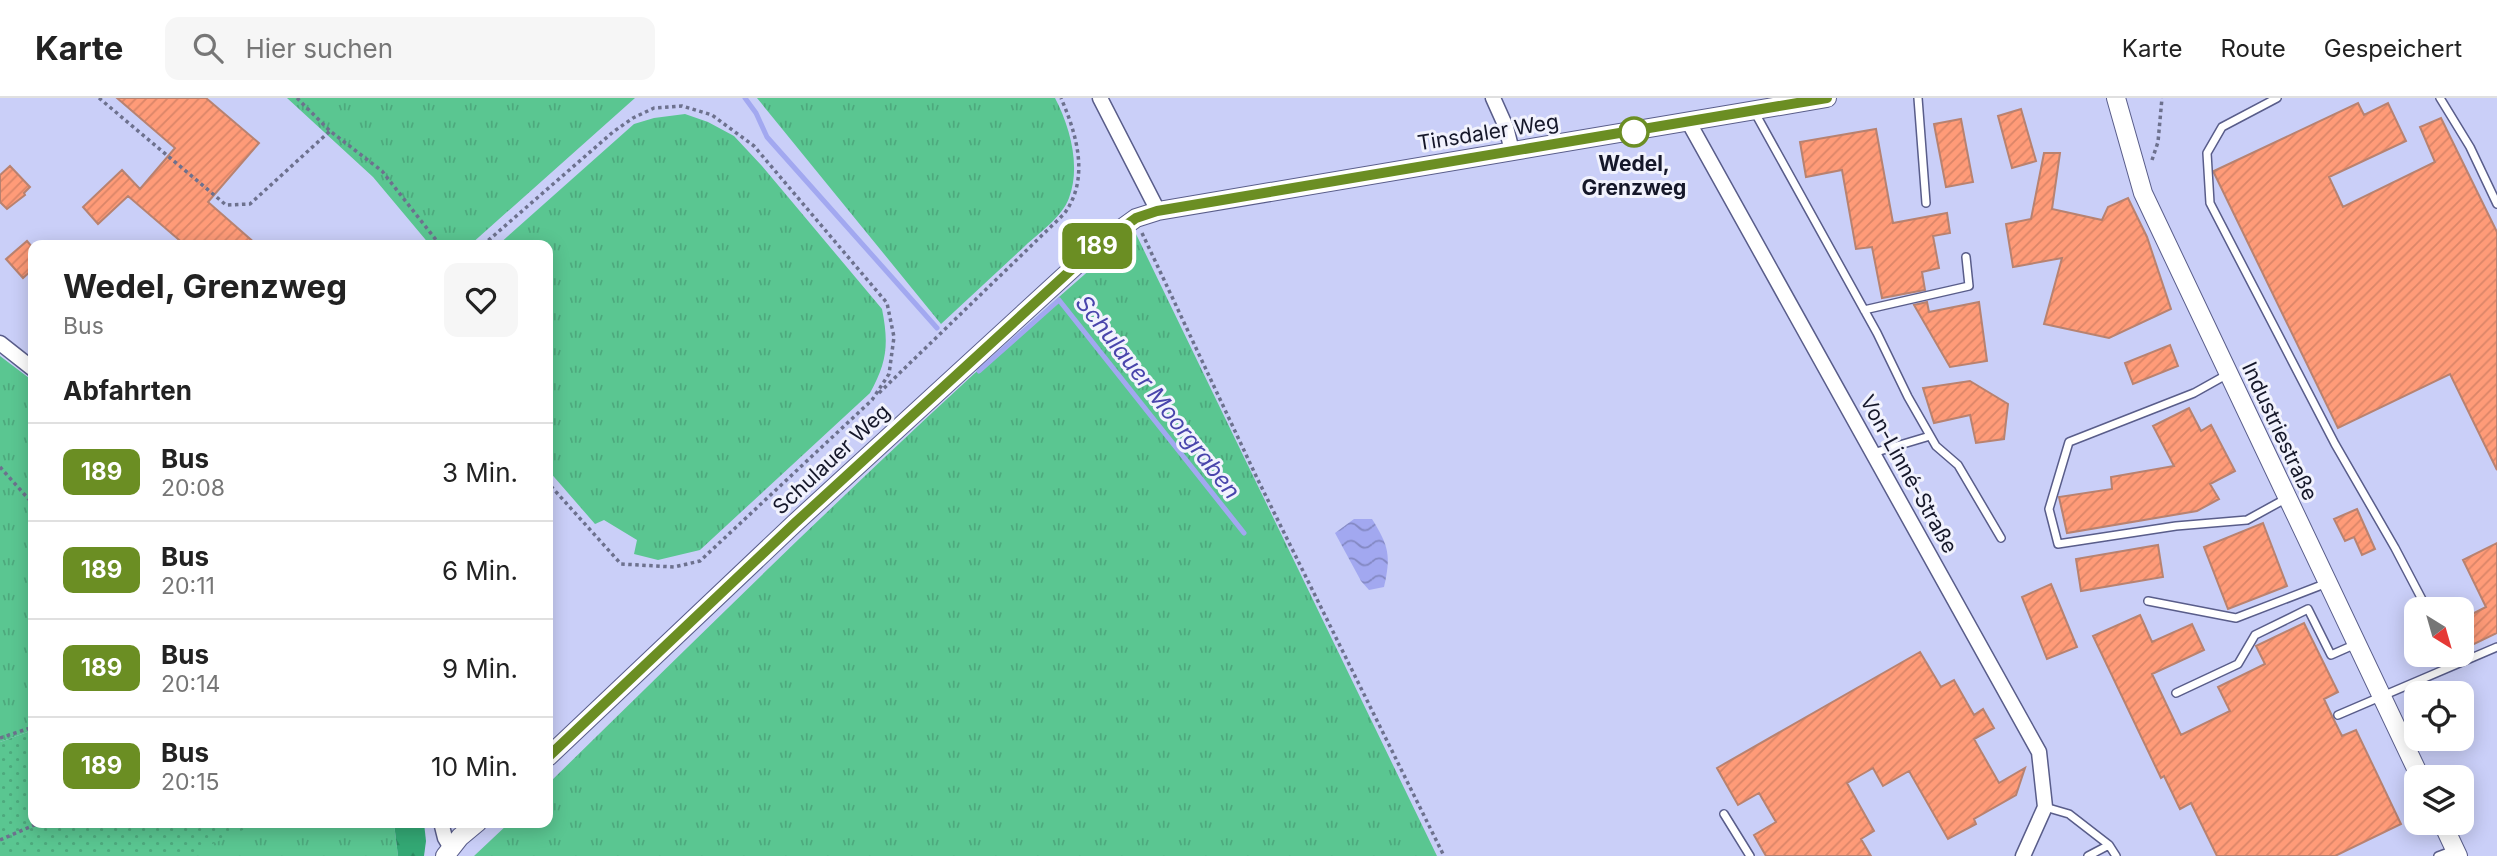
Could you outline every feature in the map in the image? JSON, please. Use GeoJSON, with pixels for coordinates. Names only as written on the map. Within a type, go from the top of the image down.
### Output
{"type":"FeatureCollection","features":[{"type":"Feature","properties":{"kind":"street"},"geometry":{"type":"LineString","coordinates":[[1100,98],[1157,211]]}},
{"type":"Feature","properties":{"kind":"street"},"geometry":{"type":"LineString","coordinates":[[1493,98],[1506,127],[1512,151]]}},
{"type":"Feature","properties":{"kind":"street","name":"Tinsdaler Weg"},"geometry":{"type":"LineString","coordinates":[[1157,211],[1827,98]]}},
{"type":"Feature","properties":{"kind":"street","name":"Industriestraße"},"geometry":{"type":"LineString","coordinates":[[2116,98],[2143,193],[2414,765]]}},
{"type":"Feature","properties":{"kind":"street","name":"Von-Linné-Straße"},"geometry":{"type":"LineString","coordinates":[[1688,121],[2039,752],[2045,807]]}},
{"type":"Feature","properties":{"kind":"street","name":"Schulauer Weg"},"geometry":{"type":"LineString","coordinates":[[553,752],[795,523],[1097,246],[1136,218],[1157,211]]}},
{"type":"Feature","properties":{"kind":"street"},"geometry":{"type":"LineString","coordinates":[[0,343],[28,365]]}},
{"type":"Feature","properties":{"kind":"street"},"geometry":{"type":"LineString","coordinates":[[2023,856],[2045,807]]}},
{"type":"Feature","properties":{"kind":"street"},"geometry":{"type":"LineString","coordinates":[[443,828],[448,852]]}},
{"type":"Feature","properties":{"kind":"street"},"geometry":{"type":"LineString","coordinates":[[448,852],[472,828]]}},
{"type":"Feature","properties":{"kind":"street"},"geometry":{"type":"LineString","coordinates":[[2445,835],[2450,854]]}},
{"type":"Feature","properties":{"kind":"lane"},"geometry":{"type":"LineString","coordinates":[[1918,98],[1926,203]]}},
{"type":"Feature","properties":{"kind":"lane"},"geometry":{"type":"LineString","coordinates":[[2277,98],[2222,127],[2207,153],[2210,203],[2335,444],[2421,597]]}},
{"type":"Feature","properties":{"kind":"lane"},"geometry":{"type":"LineString","coordinates":[[2441,98],[2470,147],[2497,204]]}},
{"type":"Feature","properties":{"kind":"lane"},"geometry":{"type":"LineString","coordinates":[[1754,110],[1930,436],[1936,446],[1958,465],[2001,538]]}},
{"type":"Feature","properties":{"kind":"lane"},"geometry":{"type":"LineString","coordinates":[[1864,310],[1969,286],[1966,257]]}},
{"type":"Feature","properties":{"kind":"lane"},"geometry":{"type":"LineString","coordinates":[[2228,374],[2194,393],[2069,442],[2049,509],[2058,544],[2176,526],[2247,520],[2287,498]]}},
{"type":"Feature","properties":{"kind":"lane"},"geometry":{"type":"LineString","coordinates":[[1873,453],[1930,436]]}},
{"type":"Feature","properties":{"kind":"lane"},"geometry":{"type":"LineString","coordinates":[[2148,601],[2236,618],[2328,583]]}},
{"type":"Feature","properties":{"kind":"lane"},"geometry":{"type":"LineString","coordinates":[[2176,693],[2238,664],[2255,635],[2308,609],[2331,656],[2357,644]]}},
{"type":"Feature","properties":{"kind":"lane"},"geometry":{"type":"LineString","coordinates":[[2474,657],[2497,648]]}},
{"type":"Feature","properties":{"kind":"lane"},"geometry":{"type":"LineString","coordinates":[[2338,715],[2450,667]]}},
{"type":"Feature","properties":{"kind":"lane"},"geometry":{"type":"LineString","coordinates":[[2045,807],[2069,814],[2109,845],[2116,856]]}},
{"type":"Feature","properties":{"kind":"lane"},"geometry":{"type":"LineString","coordinates":[[1724,814],[1750,856]]}},
{"type":"Feature","properties":{"kind":"lane"},"geometry":{"type":"LineString","coordinates":[[2088,856],[2109,845]]}},
{"type":"Feature","properties":{"kind":"path"},"geometry":{"type":"LineString","coordinates":[[99,98],[226,205],[250,204],[330,131]]}},
{"type":"Feature","properties":{"kind":"path"},"geometry":{"type":"LineString","coordinates":[[297,98],[330,131],[382,171],[436,240]]}},
{"type":"Feature","properties":{"kind":"path"},"geometry":{"type":"LineString","coordinates":[[553,489],[621,564],[674,567],[700,561],[872,400],[1072,204],[1079,176],[1077,142],[1074,126],[1061,98]]}},
{"type":"Feature","properties":{"kind":"path"},"geometry":{"type":"LineString","coordinates":[[2143,193],[2158,142],[2162,98]]}},
{"type":"Feature","properties":{"kind":"path"},"geometry":{"type":"LineString","coordinates":[[488,240],[613,132],[633,118],[654,108],[682,106],[712,115],[754,146],[887,303],[894,337],[889,374],[872,400]]}},
{"type":"Feature","properties":{"kind":"path"},"geometry":{"type":"LineString","coordinates":[[1136,218],[1257,478],[1444,856]]}},
{"type":"Feature","properties":{"kind":"path"},"geometry":{"type":"LineString","coordinates":[[0,467],[28,499]]}},
{"type":"Feature","properties":{"kind":"path"},"geometry":{"type":"LineString","coordinates":[[0,738],[28,729]]}},
{"type":"Feature","properties":{"kind":"path"},"geometry":{"type":"LineString","coordinates":[[0,840],[28,828]]}},
{"type":"Feature","properties":{"kind":"green space"},"geometry":{"type":"Polygon","coordinates":[[[287,98],[635,98],[476,240],[426,240],[373,177],[287,98]]]}},
{"type":"Feature","properties":{"kind":"green space"},"geometry":{"type":"Polygon","coordinates":[[[757,98],[1055,98],[1069,134],[1074,160],[1069,198],[1050,224],[941,324],[757,98]]]}},
{"type":"Feature","properties":{"kind":"green space"},"geometry":{"type":"Polygon","coordinates":[[[685,114],[708,122],[734,136],[882,309],[886,343],[880,372],[870,393],[700,550],[658,560],[634,554],[637,540],[604,520],[595,524],[553,476],[553,240],[504,240],[634,124],[685,114]]]}},
{"type":"Feature","properties":{"kind":"green space"},"geometry":{"type":"Polygon","coordinates":[[[1136,234],[1437,856],[474,856],[504,828],[553,828],[553,779],[903,440],[1124,240],[1136,234]]]}},
{"type":"Feature","properties":{"kind":"green space"},"geometry":{"type":"Polygon","coordinates":[[[0,356],[28,377],[28,732],[0,742],[0,356]]]}},
{"type":"Feature","properties":{"kind":"green space"},"geometry":{"type":"Polygon","coordinates":[[[28,732],[28,828],[247,828],[186,856],[0,856],[0,742],[28,732]]]}},
{"type":"Feature","properties":{"kind":"green space"},"geometry":{"type":"Polygon","coordinates":[[[138,828],[395,828],[398,856],[75,856],[138,828]]]}},
{"type":"Feature","properties":{"kind":"green space"},"geometry":{"type":"Polygon","coordinates":[[[395,828],[425,828],[424,856],[398,856],[395,828]]]}},
{"type":"Feature","properties":{"kind":"water"},"geometry":{"type":"Polygon","coordinates":[[[1354,519],[1372,519],[1382,537],[1388,559],[1384,587],[1369,590],[1361,581],[1335,533],[1354,519]]]}},
{"type":"Feature","properties":{"kind":"building"},"geometry":{"type":"Polygon","coordinates":[[[117,98],[206,98],[259,143],[208,202],[251,240],[179,240],[128,196],[98,224],[83,207],[122,170],[140,189],[175,148],[117,98]]]}},
{"type":"Feature","properties":{"kind":"building"},"geometry":{"type":"Polygon","coordinates":[[[2358,103],[2364,115],[2388,103],[2406,141],[2329,177],[2343,207],[2435,162],[2420,127],[2441,118],[2497,232],[2497,470],[2450,374],[2338,428],[2214,173],[2358,103]]]}},
{"type":"Feature","properties":{"kind":"building"},"geometry":{"type":"Polygon","coordinates":[[[2021,109],[2036,161],[2012,168],[1998,116],[2021,109]]]}},
{"type":"Feature","properties":{"kind":"building"},"geometry":{"type":"Polygon","coordinates":[[[1961,119],[1973,182],[1946,187],[1934,124],[1961,119]]]}},
{"type":"Feature","properties":{"kind":"building"},"geometry":{"type":"Polygon","coordinates":[[[1876,129],[1893,223],[1947,213],[1950,233],[1933,236],[1939,268],[1922,272],[1925,290],[1882,298],[1872,247],[1856,249],[1842,170],[1806,177],[1800,142],[1876,129]]]}},
{"type":"Feature","properties":{"kind":"building"},"geometry":{"type":"Polygon","coordinates":[[[2044,153],[2060,153],[2052,209],[2102,220],[2108,207],[2128,198],[2147,237],[2171,309],[2109,338],[2044,324],[2062,258],[2013,267],[2006,224],[2031,219],[2044,153]]]}},
{"type":"Feature","properties":{"kind":"building"},"geometry":{"type":"Polygon","coordinates":[[[10,166],[30,187],[25,195],[7,209],[0,202],[0,175],[10,166]]]}},
{"type":"Feature","properties":{"kind":"building"},"geometry":{"type":"Polygon","coordinates":[[[28,242],[28,274],[23,278],[6,259],[28,242]]]}},
{"type":"Feature","properties":{"kind":"building"},"geometry":{"type":"Polygon","coordinates":[[[1927,302],[1929,312],[1979,302],[1987,361],[1950,367],[1914,305],[1927,302]]]}},
{"type":"Feature","properties":{"kind":"building"},"geometry":{"type":"Polygon","coordinates":[[[2170,345],[2178,366],[2133,384],[2125,363],[2170,345]]]}},
{"type":"Feature","properties":{"kind":"building"},"geometry":{"type":"Polygon","coordinates":[[[1970,381],[2008,404],[2004,439],[1976,443],[1970,415],[1934,423],[1923,388],[1970,381]]]}},
{"type":"Feature","properties":{"kind":"building"},"geometry":{"type":"Polygon","coordinates":[[[2189,408],[2201,431],[2211,425],[2235,471],[2210,484],[2219,499],[2197,511],[2067,533],[2059,497],[2112,489],[2111,477],[2174,466],[2153,426],[2189,408]]]}},
{"type":"Feature","properties":{"kind":"building"},"geometry":{"type":"Polygon","coordinates":[[[2357,509],[2375,549],[2362,555],[2354,537],[2345,541],[2334,519],[2357,509]]]}},
{"type":"Feature","properties":{"kind":"building"},"geometry":{"type":"Polygon","coordinates":[[[2263,523],[2287,586],[2228,609],[2204,547],[2263,523]]]}},
{"type":"Feature","properties":{"kind":"building"},"geometry":{"type":"Polygon","coordinates":[[[2497,543],[2497,633],[2474,644],[2474,613],[2486,607],[2463,560],[2497,543]]]}},
{"type":"Feature","properties":{"kind":"building"},"geometry":{"type":"Polygon","coordinates":[[[2158,545],[2163,577],[2081,591],[2076,559],[2158,545]]]}},
{"type":"Feature","properties":{"kind":"building"},"geometry":{"type":"Polygon","coordinates":[[[2051,584],[2077,647],[2047,659],[2022,597],[2051,584]]]}},
{"type":"Feature","properties":{"kind":"building"},"geometry":{"type":"Polygon","coordinates":[[[2140,615],[2152,642],[2192,624],[2204,650],[2152,674],[2181,735],[2230,711],[2218,687],[2265,664],[2256,646],[2304,623],[2338,692],[2324,699],[2333,718],[2342,736],[2356,730],[2401,824],[2335,856],[2217,856],[2191,803],[2180,809],[2164,776],[2161,778],[2093,636],[2140,615]]]}},
{"type":"Feature","properties":{"kind":"building"},"geometry":{"type":"Polygon","coordinates":[[[1920,652],[1941,687],[1954,680],[1974,715],[1983,709],[1994,728],[1974,739],[1999,783],[2025,768],[2016,795],[1974,819],[1976,824],[1948,839],[1909,771],[1883,786],[1873,768],[1847,783],[1874,831],[1861,839],[1871,856],[1766,856],[1754,835],[1776,822],[1759,793],[1738,805],[1717,768],[1920,652]]]}},
{"type":"Feature","properties":{"kind":"waterway","name":"Schulauer Moorgraben"},"geometry":{"type":"LineString","coordinates":[[745,98],[756,113],[767,137],[937,328]]}},
{"type":"Feature","properties":{"kind":"waterway","name":"Schulauer Moorgraben"},"geometry":{"type":"LineString","coordinates":[[979,371],[1059,300],[1244,533]]}},
{"type":"Feature","properties":{"kind":"bus line","name":"189"},"geometry":{"type":"LineString","coordinates":[[553,752],[795,523],[1097,246],[1136,218],[1157,211],[1827,98]]}},
{"type":"Feature","properties":{"kind":"place","name":"Wedel, Grenzweg"},"geometry":{"type":"Point","coordinates":[1634,132]}}]}
